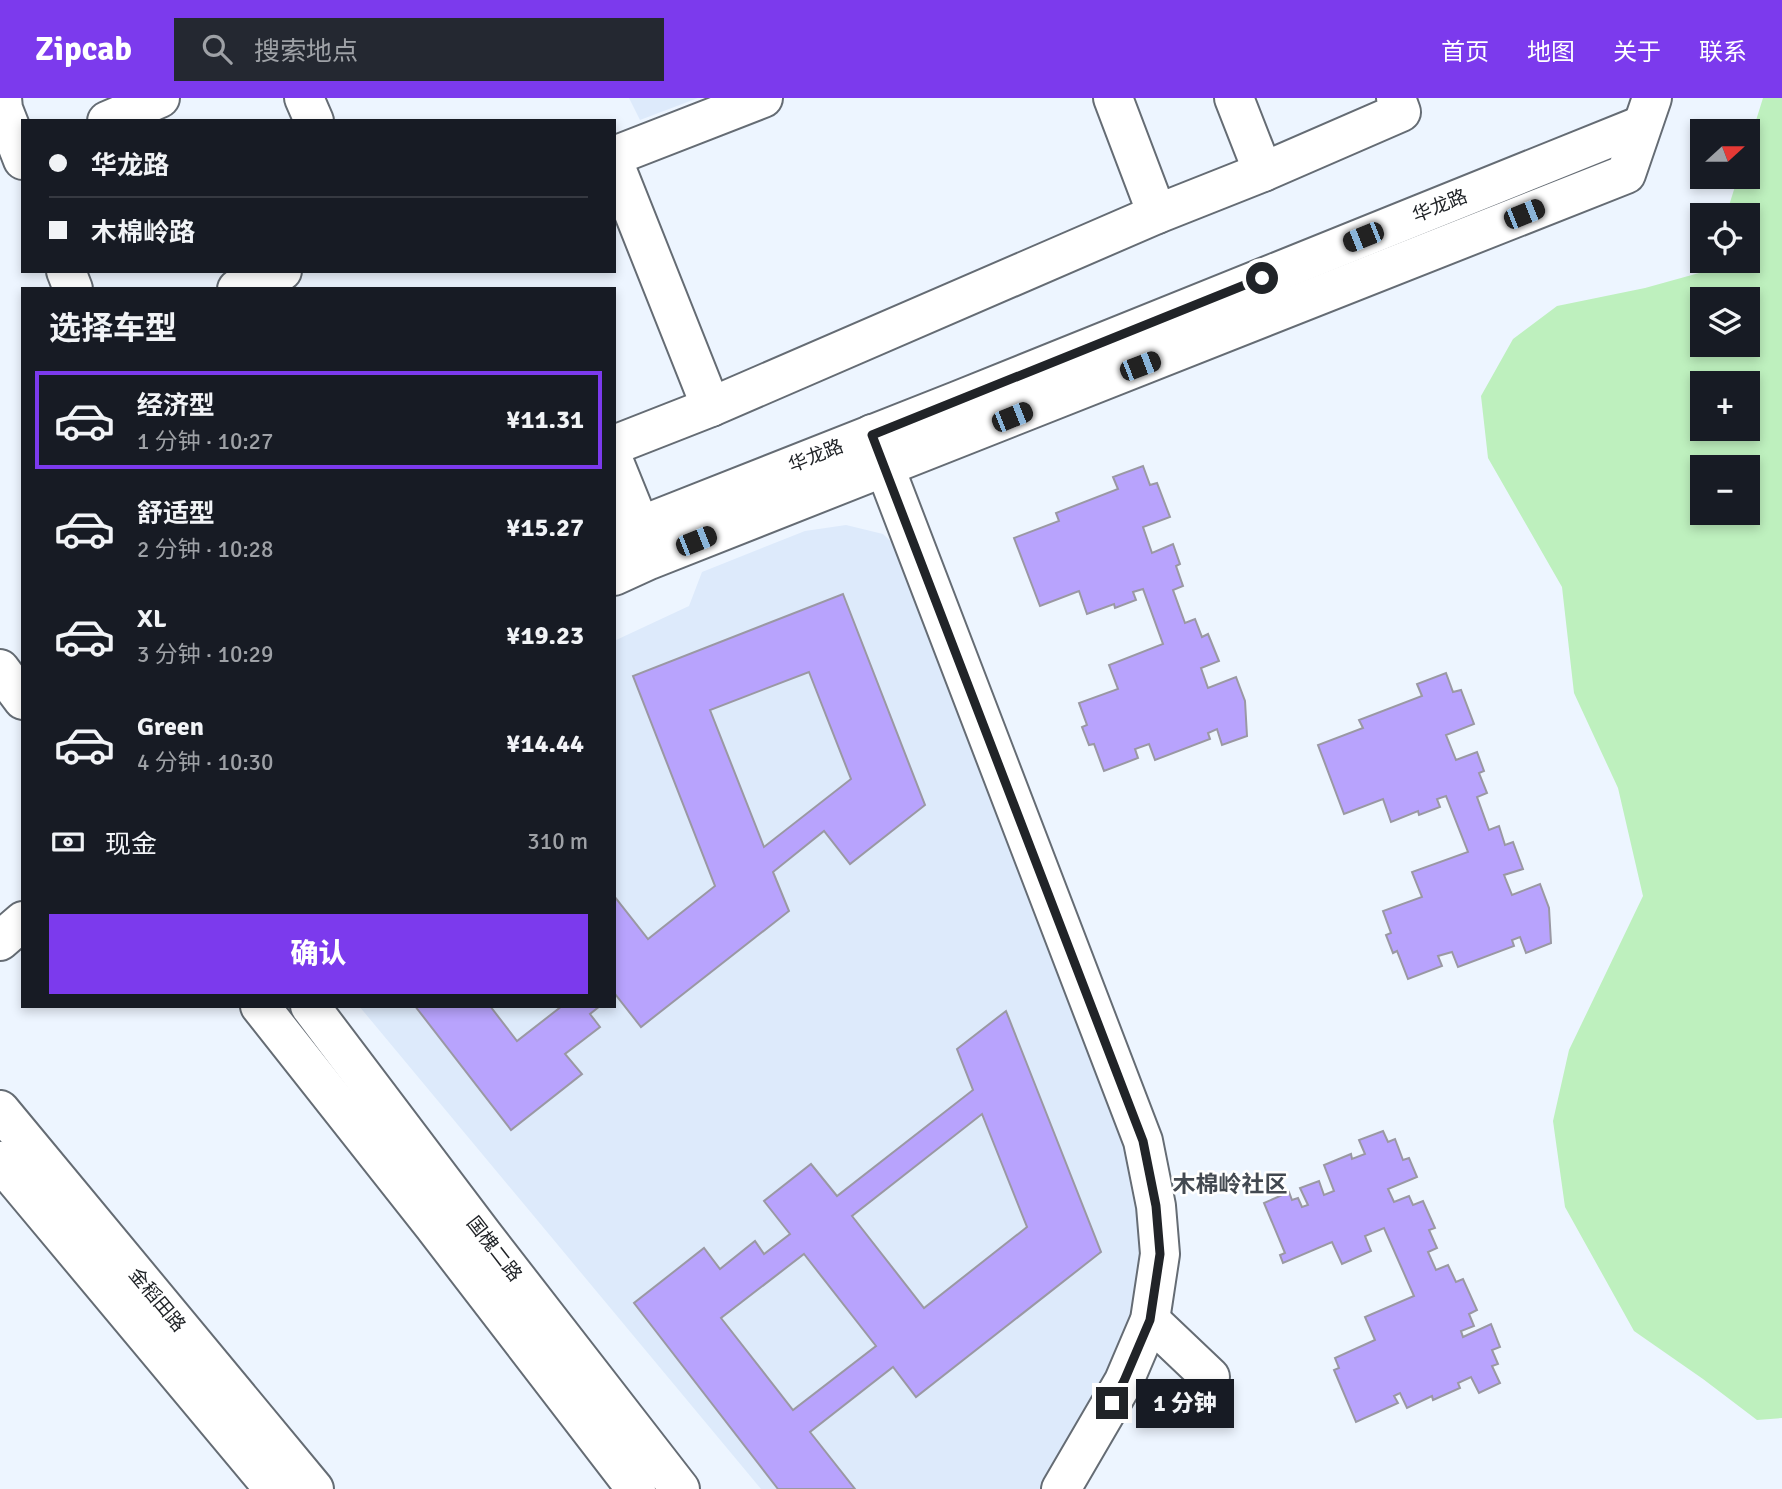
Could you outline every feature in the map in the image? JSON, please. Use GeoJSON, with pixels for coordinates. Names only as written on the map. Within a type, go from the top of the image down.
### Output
{"type":"FeatureCollection","features":[{"type":"Feature","properties":{"kind":"street"},"geometry":{"type":"LineString","coordinates":[[2,98],[3,109],[21,155]]}},
{"type":"Feature","properties":{"kind":"street"},"geometry":{"type":"LineString","coordinates":[[112,119],[160,98]]}},
{"type":"Feature","properties":{"kind":"street"},"geometry":{"type":"LineString","coordinates":[[304,98],[313,119]]}},
{"type":"Feature","properties":{"kind":"street"},"geometry":{"type":"LineString","coordinates":[[616,155],[762,98]]}},
{"type":"Feature","properties":{"kind":"street"},"geometry":{"type":"LineString","coordinates":[[1113,98],[1157,214]]}},
{"type":"Feature","properties":{"kind":"street"},"geometry":{"type":"LineString","coordinates":[[1234,98],[1263,172]]}},
{"type":"Feature","properties":{"kind":"street"},"geometry":{"type":"LineString","coordinates":[[616,444],[711,407],[1157,214],[1263,172],[1401,112],[1396,98]]}},
{"type":"Feature","properties":{"kind":"street","name":"华龙路"},"geometry":{"type":"LineString","coordinates":[[627,532],[878,451],[1626,174],[1647,111]]}},
{"type":"Feature","properties":{"kind":"street","name":"华龙路"},"geometry":{"type":"LineString","coordinates":[[616,575],[878,451],[1647,111]]}},
{"type":"Feature","properties":{"kind":"street"},"geometry":{"type":"LineString","coordinates":[[616,168],[711,407]]}},
{"type":"Feature","properties":{"kind":"street"},"geometry":{"type":"LineString","coordinates":[[242,287],[277,273]]}},
{"type":"Feature","properties":{"kind":"street"},"geometry":{"type":"LineString","coordinates":[[878,451],[1143,1141],[1156,1206],[1160,1254],[1150,1320],[1124,1381],[1061,1489]]}},
{"type":"Feature","properties":{"kind":"street"},"geometry":{"type":"LineString","coordinates":[[616,473],[627,532]]}},
{"type":"Feature","properties":{"kind":"street"},"geometry":{"type":"LineString","coordinates":[[0,669],[21,700]]}},
{"type":"Feature","properties":{"kind":"street"},"geometry":{"type":"LineString","coordinates":[[0,692],[21,702]]}},
{"type":"Feature","properties":{"kind":"street"},"geometry":{"type":"LineString","coordinates":[[0,941],[21,923]]}},
{"type":"Feature","properties":{"kind":"street"},"geometry":{"type":"LineString","coordinates":[[262,1008],[446,1214]]}},
{"type":"Feature","properties":{"kind":"street","name":"国槐二路"},"geometry":{"type":"LineString","coordinates":[[311,1008],[446,1214],[636,1489]]}},
{"type":"Feature","properties":{"kind":"street","name":"金稻田路"},"geometry":{"type":"LineString","coordinates":[[0,1111],[314,1489]]}},
{"type":"Feature","properties":{"kind":"street","name":"金稻田路"},"geometry":{"type":"LineString","coordinates":[[0,1161],[274,1489]]}},
{"type":"Feature","properties":{"kind":"street","name":"国槐二路"},"geometry":{"type":"LineString","coordinates":[[446,1214],[680,1489]]}},
{"type":"Feature","properties":{"kind":"street"},"geometry":{"type":"LineString","coordinates":[[1150,1320],[1210,1377]]}},
{"type":"Feature","properties":{"kind":"shaded area"},"geometry":{"type":"Polygon","coordinates":[[[629,98],[698,98],[640,120],[629,98]]]}},
{"type":"Feature","properties":{"kind":"shaded area"},"geometry":{"type":"Polygon","coordinates":[[[846,525],[883,534],[905,555],[1156,1204],[1142,1362],[1050,1489],[761,1489],[361,1008],[616,1008],[616,640],[689,606],[702,572],[805,531],[846,525]]]}},
{"type":"Feature","properties":{"kind":"green space"},"geometry":{"type":"Polygon","coordinates":[[[1763,98],[1782,98],[1782,1418],[1757,1420],[1634,1331],[1565,1207],[1553,1121],[1569,1050],[1643,896],[1618,788],[1574,693],[1562,587],[1488,458],[1481,396],[1513,339],[1557,306],[1645,288],[1699,273],[1760,273],[1760,203],[1730,203],[1734,189],[1760,189],[1760,119],[1756,119],[1763,98]]]}},
{"type":"Feature","properties":{"kind":"building"},"geometry":{"type":"Polygon","coordinates":[[[1143,466],[1150,485],[1157,483],[1170,517],[1143,527],[1152,553],[1173,544],[1180,564],[1176,566],[1183,586],[1173,590],[1185,623],[1195,619],[1202,637],[1208,634],[1219,661],[1201,668],[1208,688],[1236,677],[1245,701],[1247,736],[1222,745],[1217,729],[1208,733],[1210,739],[1155,760],[1149,744],[1135,749],[1138,758],[1104,771],[1094,744],[1089,745],[1082,727],[1087,725],[1079,703],[1118,689],[1109,665],[1163,644],[1143,589],[1133,592],[1136,600],[1115,608],[1114,604],[1087,614],[1079,591],[1040,606],[1014,538],[1059,521],[1056,513],[1118,489],[1113,477],[1143,466]]]}},
{"type":"Feature","properties":{"kind":"building"},"geometry":{"type":"Polygon","coordinates":[[[843,594],[925,805],[850,864],[824,831],[773,872],[789,911],[641,1027],[616,995],[616,899],[648,939],[715,886],[633,676],[843,594]],[[809,672],[710,710],[764,847],[851,779],[809,672]]]}},
{"type":"Feature","properties":{"kind":"building"},"geometry":{"type":"Polygon","coordinates":[[[1446,673],[1453,692],[1461,690],[1474,724],[1446,735],[1456,760],[1477,752],[1484,771],[1479,773],[1487,793],[1477,797],[1489,830],[1499,826],[1505,845],[1513,842],[1523,869],[1504,875],[1512,895],[1540,884],[1549,908],[1551,943],[1526,953],[1520,937],[1512,940],[1514,946],[1458,967],[1452,952],[1438,956],[1442,966],[1408,979],[1397,951],[1393,953],[1386,935],[1391,933],[1383,911],[1422,897],[1412,872],[1468,852],[1446,796],[1437,799],[1440,807],[1419,815],[1418,811],[1391,822],[1383,799],[1344,814],[1318,745],[1363,728],[1359,720],[1422,696],[1417,684],[1446,673]]]}},
{"type":"Feature","properties":{"kind":"building"},"geometry":{"type":"Polygon","coordinates":[[[417,1008],[492,1008],[517,1041],[559,1008],[598,1008],[590,1014],[600,1027],[565,1054],[582,1074],[511,1130],[417,1008]]]}},
{"type":"Feature","properties":{"kind":"building"},"geometry":{"type":"Polygon","coordinates":[[[1006,1011],[1101,1252],[916,1397],[893,1367],[810,1432],[855,1489],[778,1489],[634,1303],[704,1248],[720,1269],[755,1241],[764,1254],[790,1234],[764,1201],[811,1164],[837,1196],[973,1090],[957,1049],[1006,1011]],[[982,1114],[852,1216],[924,1308],[1027,1227],[982,1114]],[[804,1254],[721,1318],[793,1410],[876,1346],[804,1254]]]}},
{"type":"Feature","properties":{"kind":"building"},"geometry":{"type":"Polygon","coordinates":[[[1383,1131],[1388,1142],[1395,1139],[1403,1160],[1409,1158],[1417,1177],[1388,1189],[1394,1202],[1409,1196],[1413,1205],[1423,1201],[1435,1228],[1429,1230],[1437,1248],[1428,1252],[1436,1270],[1448,1265],[1456,1282],[1463,1279],[1477,1310],[1469,1314],[1474,1326],[1461,1331],[1463,1337],[1491,1324],[1500,1347],[1492,1350],[1498,1364],[1492,1366],[1500,1383],[1479,1393],[1471,1377],[1458,1383],[1460,1388],[1433,1400],[1432,1396],[1407,1408],[1400,1393],[1394,1396],[1398,1403],[1356,1422],[1334,1370],[1339,1368],[1335,1358],[1375,1340],[1365,1317],[1414,1296],[1384,1228],[1365,1236],[1371,1251],[1342,1264],[1332,1242],[1283,1263],[1280,1255],[1285,1253],[1264,1203],[1289,1192],[1292,1200],[1298,1198],[1302,1207],[1308,1205],[1300,1188],[1319,1181],[1324,1195],[1334,1191],[1324,1165],[1351,1154],[1352,1159],[1365,1154],[1359,1140],[1383,1131]]]}},
{"type":"Feature","properties":{"kind":"district","name":"木棉岭社区"},"geometry":{"type":"Point","coordinates":[1230,1184]}},
{"type":"Feature","properties":{"kind":"route"},"geometry":{"type":"LineString","coordinates":[[1112,1403],[1150,1320],[1160,1254],[1156,1206],[1143,1141],[872,435],[1262,278]]}}]}
